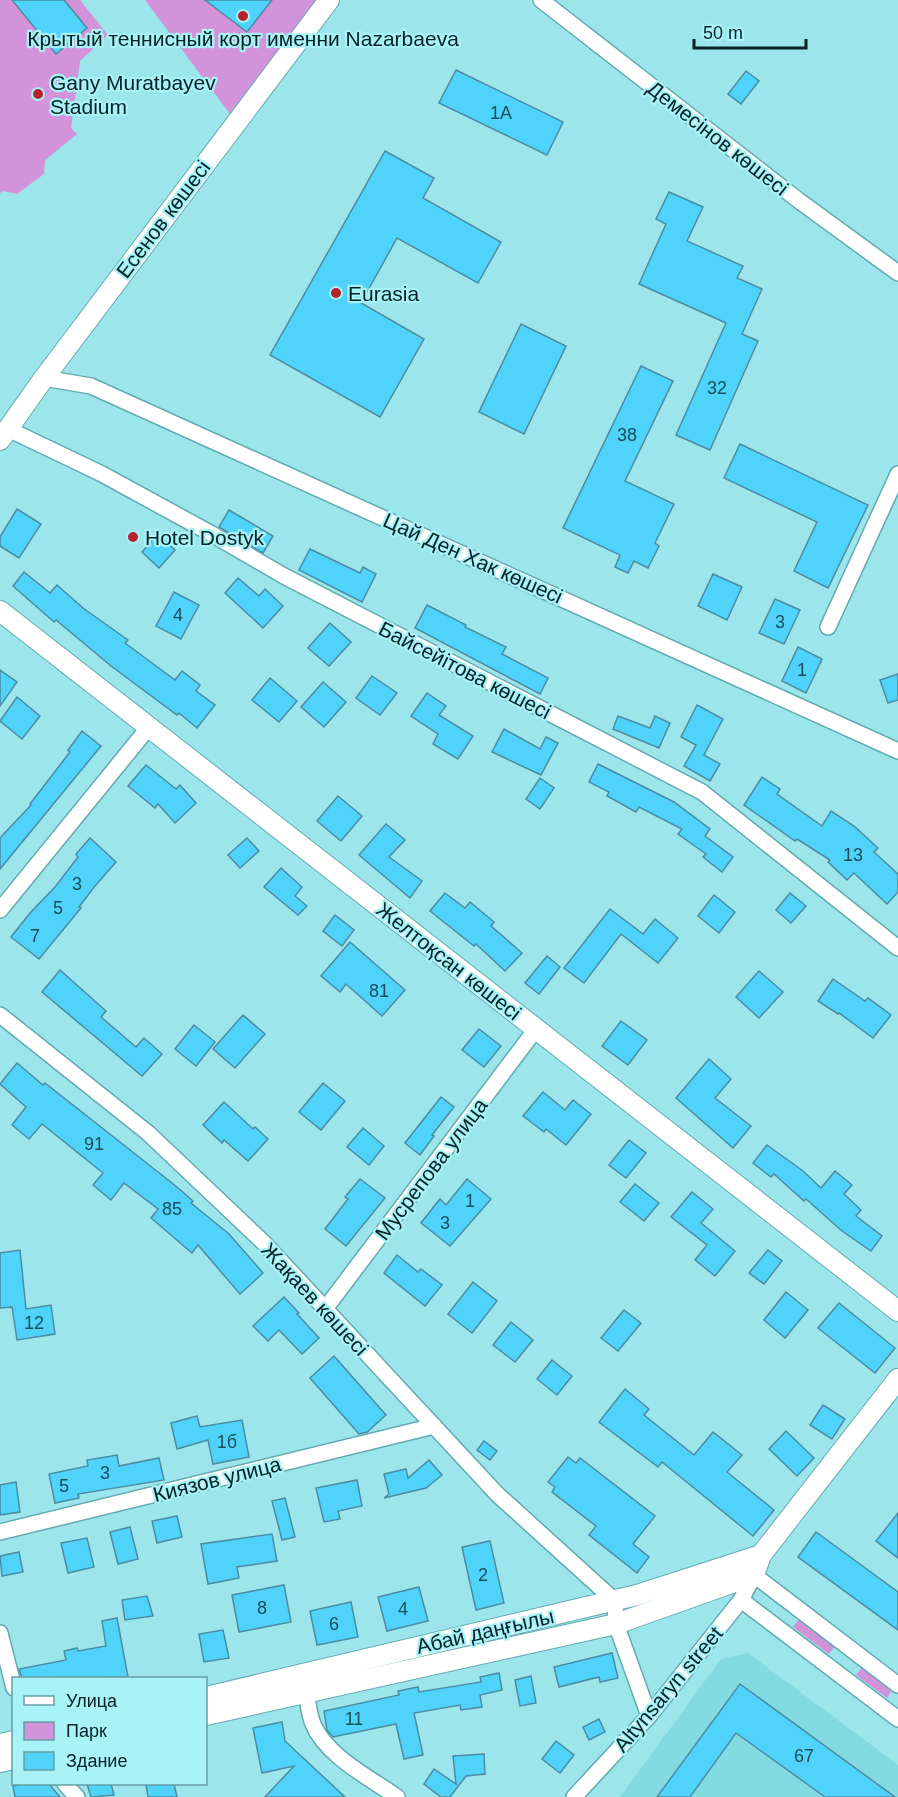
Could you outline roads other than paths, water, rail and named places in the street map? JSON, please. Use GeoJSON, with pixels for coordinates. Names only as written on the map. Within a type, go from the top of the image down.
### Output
{"type":"FeatureCollection","features":[{"type":"Feature","properties":{"kind":"street","name":"Есенов көшесі"},"geometry":{"type":"LineString","coordinates":[[4,434],[329,0]]}},
{"type":"Feature","properties":{"kind":"street","name":"Демесінов көшесі"},"geometry":{"type":"LineString","coordinates":[[541,0],[788,193],[898,273]]}},
{"type":"Feature","properties":{"kind":"street","name":"Цай Ден Хак көшесі"},"geometry":{"type":"LineString","coordinates":[[44,378],[92,386],[898,751]]}},
{"type":"Feature","properties":{"kind":"street","name":"Байсейітова көшесі"},"geometry":{"type":"LineString","coordinates":[[4,434],[102,474],[284,576],[702,792],[898,948]]}},
{"type":"Feature","properties":{"kind":"street"},"geometry":{"type":"LineString","coordinates":[[828,627],[898,474]]}},
{"type":"Feature","properties":{"kind":"street","name":"Желтоқсан көшесі"},"geometry":{"type":"LineString","coordinates":[[0,611],[898,1311]]}},
{"type":"Feature","properties":{"kind":"street"},"geometry":{"type":"LineString","coordinates":[[0,910],[149,727]]}},
{"type":"Feature","properties":{"kind":"street","name":"Жақаев көшесі"},"geometry":{"type":"LineString","coordinates":[[0,1015],[148,1133],[265,1244],[497,1494],[615,1600]]}},
{"type":"Feature","properties":{"kind":"street","name":"Мусрепова улица"},"geometry":{"type":"LineString","coordinates":[[325,1309],[536,1029]]}},
{"type":"Feature","properties":{"kind":"street"},"geometry":{"type":"LineString","coordinates":[[898,1379],[761,1555],[754,1575],[898,1685]]}},
{"type":"Feature","properties":{"kind":"street","name":"Киязов улица"},"geometry":{"type":"LineString","coordinates":[[0,1532],[434,1426]]}},
{"type":"Feature","properties":{"kind":"street","name":"Абай даңғылы"},"geometry":{"type":"LineString","coordinates":[[207,1696],[637,1595],[761,1555]]}},
{"type":"Feature","properties":{"kind":"street","name":"Абай даңғылы"},"geometry":{"type":"LineString","coordinates":[[207,1715],[616,1624],[754,1575]]}},
{"type":"Feature","properties":{"kind":"street","name":"Altynsaryn street"},"geometry":{"type":"LineString","coordinates":[[574,1797],[649,1716],[741,1600],[754,1575]]}},
{"type":"Feature","properties":{"kind":"street"},"geometry":{"type":"LineString","coordinates":[[615,1600],[616,1624],[649,1716]]}},
{"type":"Feature","properties":{"kind":"street"},"geometry":{"type":"LineString","coordinates":[[741,1600],[898,1719]]}},
{"type":"Feature","properties":{"kind":"street"},"geometry":{"type":"LineString","coordinates":[[0,1633],[12,1680]]}},
{"type":"Feature","properties":{"kind":"street"},"geometry":{"type":"LineString","coordinates":[[306,1692],[312,1723],[322,1741],[338,1756],[397,1797]]}},
{"type":"Feature","properties":{"kind":"street"},"geometry":{"type":"LineString","coordinates":[[66,1785],[77,1797]]}},
{"type":"Feature","properties":{"kind":"place","name":"Крытый теннисный корт именни Nazarbaeva"},"geometry":{"type":"Point","coordinates":[243,16]}},
{"type":"Feature","properties":{"kind":"place","name":"Gany Muratbayev Stadium"},"geometry":{"type":"Point","coordinates":[38,94]}},
{"type":"Feature","properties":{"kind":"place","name":"Eurasia"},"geometry":{"type":"Point","coordinates":[336,293]}},
{"type":"Feature","properties":{"kind":"place","name":"Hotel Dostyk"},"geometry":{"type":"Point","coordinates":[133,537]}}]}
